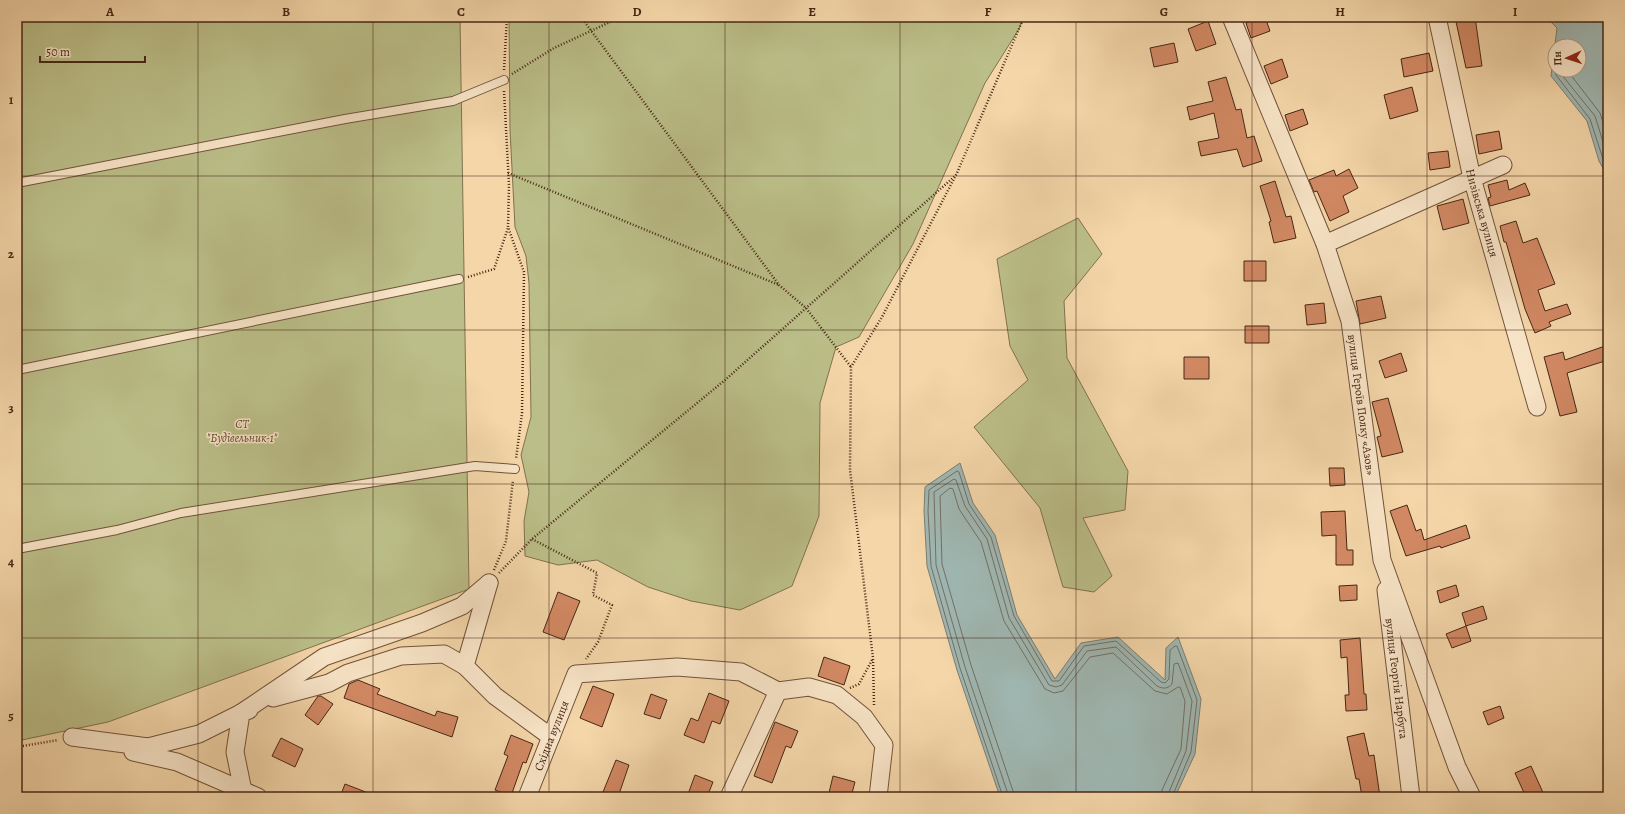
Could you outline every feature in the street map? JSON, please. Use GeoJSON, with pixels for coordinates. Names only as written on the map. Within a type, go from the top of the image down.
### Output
{"type":"FeatureCollection","features":[{"type":"Feature","properties":{"kind":"street","name":"вулиця Героїв Полку «Азов»"},"geometry":{"type":"LineString","coordinates":[[1231,17],[1326,244],[1350,321],[1382,560],[1457,767],[1472,797]]}},
{"type":"Feature","properties":{"kind":"street","name":"Низівська вулиця"},"geometry":{"type":"LineString","coordinates":[[1437,17],[1472,178],[1537,407]]}},
{"type":"Feature","properties":{"kind":"street"},"geometry":{"type":"LineString","coordinates":[[1326,244],[1503,165]]}},
{"type":"Feature","properties":{"kind":"street","name":"вулиця Георгія Нарбута"},"geometry":{"type":"LineString","coordinates":[[1382,560],[1411,797]]}},
{"type":"Feature","properties":{"kind":"street"},"geometry":{"type":"LineString","coordinates":[[464,666],[489,584]]}},
{"type":"Feature","properties":{"kind":"street"},"geometry":{"type":"LineString","coordinates":[[251,794],[235,752],[241,713],[324,657],[422,623],[462,606],[489,584]]}},
{"type":"Feature","properties":{"kind":"street"},"geometry":{"type":"LineString","coordinates":[[72,737],[148,747],[199,734],[279,695],[329,683],[348,672],[402,656],[444,654],[464,666],[495,696],[551,737]]}},
{"type":"Feature","properties":{"kind":"street","name":"Східна вулиця"},"geometry":{"type":"LineString","coordinates":[[527,797],[576,674],[677,667],[741,672],[778,691]]}},
{"type":"Feature","properties":{"kind":"street"},"geometry":{"type":"LineString","coordinates":[[729,797],[778,691],[809,687],[837,695],[864,717],[884,745],[878,797]]}},
{"type":"Feature","properties":{"kind":"street"},"geometry":{"type":"LineString","coordinates":[[72,737],[177,762],[251,794]]}},
{"type":"Feature","properties":{"kind":"lane"},"geometry":{"type":"LineString","coordinates":[[17,183],[345,119],[453,101],[504,80]]}},
{"type":"Feature","properties":{"kind":"lane"},"geometry":{"type":"LineString","coordinates":[[17,370],[459,279]]}},
{"type":"Feature","properties":{"kind":"lane"},"geometry":{"type":"LineString","coordinates":[[17,549],[117,530],[182,514],[467,467],[475,466],[515,470]]}},
{"type":"Feature","properties":{"kind":"path"},"geometry":{"type":"LineString","coordinates":[[459,279],[494,269],[508,227],[508,173],[504,80],[507,17]]}},
{"type":"Feature","properties":{"kind":"path"},"geometry":{"type":"LineString","coordinates":[[581,17],[779,285],[806,308],[851,367]]}},
{"type":"Feature","properties":{"kind":"path"},"geometry":{"type":"LineString","coordinates":[[504,80],[554,48],[622,17]]}},
{"type":"Feature","properties":{"kind":"path"},"geometry":{"type":"LineString","coordinates":[[875,709],[873,701],[873,658],[850,470],[851,367],[882,317],[957,173],[1024,17]]}},
{"type":"Feature","properties":{"kind":"path"},"geometry":{"type":"LineString","coordinates":[[508,173],[779,285]]}},
{"type":"Feature","properties":{"kind":"path"},"geometry":{"type":"LineString","coordinates":[[489,584],[532,539],[725,380],[957,173]]}},
{"type":"Feature","properties":{"kind":"path"},"geometry":{"type":"LineString","coordinates":[[489,584],[506,541],[522,414],[524,272],[508,227]]}},
{"type":"Feature","properties":{"kind":"path"},"geometry":{"type":"LineString","coordinates":[[532,539],[598,573],[593,595],[612,605],[598,642]]}},
{"type":"Feature","properties":{"kind":"path"},"geometry":{"type":"LineString","coordinates":[[837,695],[859,684],[873,658]]}},
{"type":"Feature","properties":{"kind":"path"},"geometry":{"type":"LineString","coordinates":[[17,747],[72,737]]}},
{"type":"Feature","properties":{"kind":"green space","name":"СТ \"Будівельник-1\""},"geometry":{"type":"Polygon","coordinates":[[[17,17],[460,17],[469,589],[108,722],[17,741],[17,17]]]}},
{"type":"Feature","properties":{"kind":"green space"},"geometry":{"type":"Polygon","coordinates":[[[509,17],[1024,17],[1019,29],[985,83],[913,244],[859,337],[836,347],[820,403],[819,516],[792,586],[740,610],[691,601],[648,587],[597,560],[558,565],[525,556],[524,521],[529,492],[521,455],[531,417],[529,283],[526,256],[515,227],[510,130],[509,17]]]}},
{"type":"Feature","properties":{"kind":"green space"},"geometry":{"type":"Polygon","coordinates":[[[1078,218],[1102,254],[1064,301],[1067,358],[1128,471],[1125,510],[1083,518],[1112,576],[1094,592],[1063,587],[1040,508],[974,427],[1028,380],[1010,346],[997,259],[1078,218]]]}},
{"type":"Feature","properties":{"kind":"water"},"geometry":{"type":"Polygon","coordinates":[[[1546,17],[1608,17],[1608,177],[1599,161],[1587,121],[1553,78],[1587,78],[1587,38],[1556,38],[1557,28],[1546,17]]]}},
{"type":"Feature","properties":{"kind":"water"},"geometry":{"type":"Polygon","coordinates":[[[960,463],[973,503],[995,535],[1017,615],[1055,679],[1081,643],[1118,637],[1165,680],[1166,648],[1178,637],[1201,699],[1195,754],[1175,797],[1000,797],[957,670],[927,566],[924,511],[925,487],[960,463]]]}},
{"type":"Feature","properties":{"kind":"building"},"geometry":{"type":"Polygon","coordinates":[[[1261,17],[1265,17],[1270,31],[1251,38],[1246,23],[1261,17]]]}},
{"type":"Feature","properties":{"kind":"building"},"geometry":{"type":"Polygon","coordinates":[[[1455,17],[1475,17],[1482,66],[1466,68],[1455,17]]]}},
{"type":"Feature","properties":{"kind":"building"},"geometry":{"type":"Polygon","coordinates":[[[1208,21],[1216,44],[1196,51],[1188,29],[1208,21]]]}},
{"type":"Feature","properties":{"kind":"building"},"geometry":{"type":"Polygon","coordinates":[[[1174,43],[1178,62],[1154,67],[1150,48],[1174,43]]]}},
{"type":"Feature","properties":{"kind":"building"},"geometry":{"type":"Polygon","coordinates":[[[1429,53],[1433,71],[1404,77],[1401,59],[1429,53]]]}},
{"type":"Feature","properties":{"kind":"building"},"geometry":{"type":"Polygon","coordinates":[[[1282,59],[1288,77],[1271,84],[1264,66],[1282,59]]]}},
{"type":"Feature","properties":{"kind":"building"},"geometry":{"type":"Polygon","coordinates":[[[1226,77],[1236,110],[1241,109],[1247,138],[1254,136],[1262,161],[1243,167],[1237,149],[1201,156],[1198,142],[1219,138],[1214,113],[1190,120],[1187,107],[1213,101],[1208,82],[1226,77]]]}},
{"type":"Feature","properties":{"kind":"building"},"geometry":{"type":"Polygon","coordinates":[[[1412,87],[1418,111],[1390,119],[1384,95],[1412,87]]]}},
{"type":"Feature","properties":{"kind":"building"},"geometry":{"type":"Polygon","coordinates":[[[1303,109],[1308,124],[1290,131],[1285,115],[1303,109]]]}},
{"type":"Feature","properties":{"kind":"building"},"geometry":{"type":"Polygon","coordinates":[[[1499,131],[1502,149],[1479,154],[1476,135],[1499,131]]]}},
{"type":"Feature","properties":{"kind":"building"},"geometry":{"type":"Polygon","coordinates":[[[1448,151],[1450,167],[1430,170],[1428,153],[1448,151]]]}},
{"type":"Feature","properties":{"kind":"building"},"geometry":{"type":"Polygon","coordinates":[[[1349,169],[1358,188],[1343,196],[1349,212],[1330,221],[1317,191],[1314,192],[1309,180],[1334,170],[1336,176],[1349,169]]]}},
{"type":"Feature","properties":{"kind":"building"},"geometry":{"type":"Polygon","coordinates":[[[1507,180],[1509,190],[1525,183],[1530,195],[1490,206],[1488,198],[1491,197],[1488,185],[1507,180]]]}},
{"type":"Feature","properties":{"kind":"building"},"geometry":{"type":"Polygon","coordinates":[[[1275,181],[1286,217],[1291,216],[1296,238],[1274,243],[1269,222],[1271,221],[1260,186],[1275,181]]]}},
{"type":"Feature","properties":{"kind":"building"},"geometry":{"type":"Polygon","coordinates":[[[1463,199],[1469,223],[1443,230],[1437,206],[1463,199]]]}},
{"type":"Feature","properties":{"kind":"building"},"geometry":{"type":"Polygon","coordinates":[[[1516,221],[1523,243],[1537,238],[1555,284],[1538,290],[1545,311],[1567,304],[1571,314],[1549,322],[1551,326],[1535,333],[1525,309],[1500,226],[1516,221]]]}},
{"type":"Feature","properties":{"kind":"building"},"geometry":{"type":"Polygon","coordinates":[[[1244,261],[1266,261],[1266,281],[1244,281],[1244,261]]]}},
{"type":"Feature","properties":{"kind":"building"},"geometry":{"type":"Polygon","coordinates":[[[1381,296],[1386,318],[1360,324],[1356,301],[1381,296]]]}},
{"type":"Feature","properties":{"kind":"building"},"geometry":{"type":"Polygon","coordinates":[[[1324,303],[1326,323],[1307,325],[1305,305],[1324,303]]]}},
{"type":"Feature","properties":{"kind":"building"},"geometry":{"type":"Polygon","coordinates":[[[1245,326],[1269,326],[1269,343],[1245,343],[1245,326]]]}},
{"type":"Feature","properties":{"kind":"building"},"geometry":{"type":"Polygon","coordinates":[[[1605,346],[1608,360],[1567,373],[1577,412],[1560,416],[1544,357],[1563,352],[1565,360],[1605,346]]]}},
{"type":"Feature","properties":{"kind":"building"},"geometry":{"type":"Polygon","coordinates":[[[1401,353],[1407,371],[1385,378],[1379,361],[1401,353]]]}},
{"type":"Feature","properties":{"kind":"building"},"geometry":{"type":"Polygon","coordinates":[[[1184,357],[1209,357],[1209,379],[1184,379],[1184,357]]]}},
{"type":"Feature","properties":{"kind":"building"},"geometry":{"type":"Polygon","coordinates":[[[1388,398],[1403,452],[1382,457],[1377,437],[1381,436],[1372,402],[1388,398]]]}},
{"type":"Feature","properties":{"kind":"building"},"geometry":{"type":"Polygon","coordinates":[[[1329,468],[1344,468],[1345,485],[1330,486],[1329,468]]]}},
{"type":"Feature","properties":{"kind":"building"},"geometry":{"type":"Polygon","coordinates":[[[1407,505],[1416,531],[1421,529],[1424,540],[1466,525],[1470,538],[1441,548],[1440,546],[1406,556],[1390,511],[1407,505]]]}},
{"type":"Feature","properties":{"kind":"building"},"geometry":{"type":"Polygon","coordinates":[[[1345,511],[1347,550],[1353,550],[1353,565],[1336,565],[1336,535],[1322,536],[1321,512],[1345,511]]]}},
{"type":"Feature","properties":{"kind":"building"},"geometry":{"type":"Polygon","coordinates":[[[1357,585],[1357,600],[1340,601],[1339,586],[1357,585]]]}},
{"type":"Feature","properties":{"kind":"building"},"geometry":{"type":"Polygon","coordinates":[[[1456,585],[1459,596],[1440,603],[1437,591],[1456,585]]]}},
{"type":"Feature","properties":{"kind":"building"},"geometry":{"type":"Polygon","coordinates":[[[558,592],[580,601],[564,640],[543,632],[558,592]]]}},
{"type":"Feature","properties":{"kind":"building"},"geometry":{"type":"Polygon","coordinates":[[[1483,606],[1487,619],[1466,626],[1462,613],[1483,606]]]}},
{"type":"Feature","properties":{"kind":"building"},"geometry":{"type":"Polygon","coordinates":[[[1466,626],[1471,641],[1452,648],[1446,634],[1466,626]]]}},
{"type":"Feature","properties":{"kind":"building"},"geometry":{"type":"Polygon","coordinates":[[[1360,638],[1364,694],[1366,694],[1367,710],[1346,711],[1345,695],[1349,695],[1347,657],[1341,658],[1340,640],[1360,638]]]}},
{"type":"Feature","properties":{"kind":"building"},"geometry":{"type":"Polygon","coordinates":[[[824,657],[850,666],[844,685],[818,676],[824,657]]]}},
{"type":"Feature","properties":{"kind":"building"},"geometry":{"type":"Polygon","coordinates":[[[358,680],[380,689],[377,694],[435,716],[437,711],[458,717],[452,737],[344,698],[349,684],[358,680]]]}},
{"type":"Feature","properties":{"kind":"building"},"geometry":{"type":"Polygon","coordinates":[[[593,686],[614,694],[602,727],[580,718],[593,686]]]}},
{"type":"Feature","properties":{"kind":"building"},"geometry":{"type":"Polygon","coordinates":[[[709,693],[729,701],[720,724],[712,721],[704,743],[684,735],[691,718],[698,721],[709,693]]]}},
{"type":"Feature","properties":{"kind":"building"},"geometry":{"type":"Polygon","coordinates":[[[651,694],[667,700],[660,719],[644,714],[651,694]]]}},
{"type":"Feature","properties":{"kind":"building"},"geometry":{"type":"Polygon","coordinates":[[[318,696],[321,696],[333,704],[318,725],[305,715],[318,696]]]}},
{"type":"Feature","properties":{"kind":"building"},"geometry":{"type":"Polygon","coordinates":[[[1500,706],[1504,718],[1488,725],[1483,712],[1500,706]]]}},
{"type":"Feature","properties":{"kind":"building"},"geometry":{"type":"Polygon","coordinates":[[[775,722],[798,731],[791,748],[786,746],[772,783],[754,776],[775,722]]]}},
{"type":"Feature","properties":{"kind":"building"},"geometry":{"type":"Polygon","coordinates":[[[1364,733],[1369,756],[1374,755],[1380,797],[1362,797],[1359,779],[1356,779],[1347,737],[1364,733]]]}},
{"type":"Feature","properties":{"kind":"building"},"geometry":{"type":"Polygon","coordinates":[[[511,735],[533,744],[526,763],[523,762],[511,796],[495,790],[508,756],[504,754],[511,735]]]}},
{"type":"Feature","properties":{"kind":"building"},"geometry":{"type":"Polygon","coordinates":[[[281,738],[303,749],[295,767],[272,756],[281,738]]]}},
{"type":"Feature","properties":{"kind":"building"},"geometry":{"type":"Polygon","coordinates":[[[616,760],[629,765],[618,797],[601,797],[616,760]]]}},
{"type":"Feature","properties":{"kind":"building"},"geometry":{"type":"Polygon","coordinates":[[[1531,766],[1545,797],[1526,797],[1515,773],[1531,766]]]}},
{"type":"Feature","properties":{"kind":"building"},"geometry":{"type":"Polygon","coordinates":[[[695,775],[713,782],[707,797],[687,797],[695,775]]]}},
{"type":"Feature","properties":{"kind":"building"},"geometry":{"type":"Polygon","coordinates":[[[833,776],[855,782],[851,797],[828,797],[833,776]]]}},
{"type":"Feature","properties":{"kind":"building"},"geometry":{"type":"Polygon","coordinates":[[[345,784],[376,796],[376,797],[340,797],[345,784]]]}}]}
